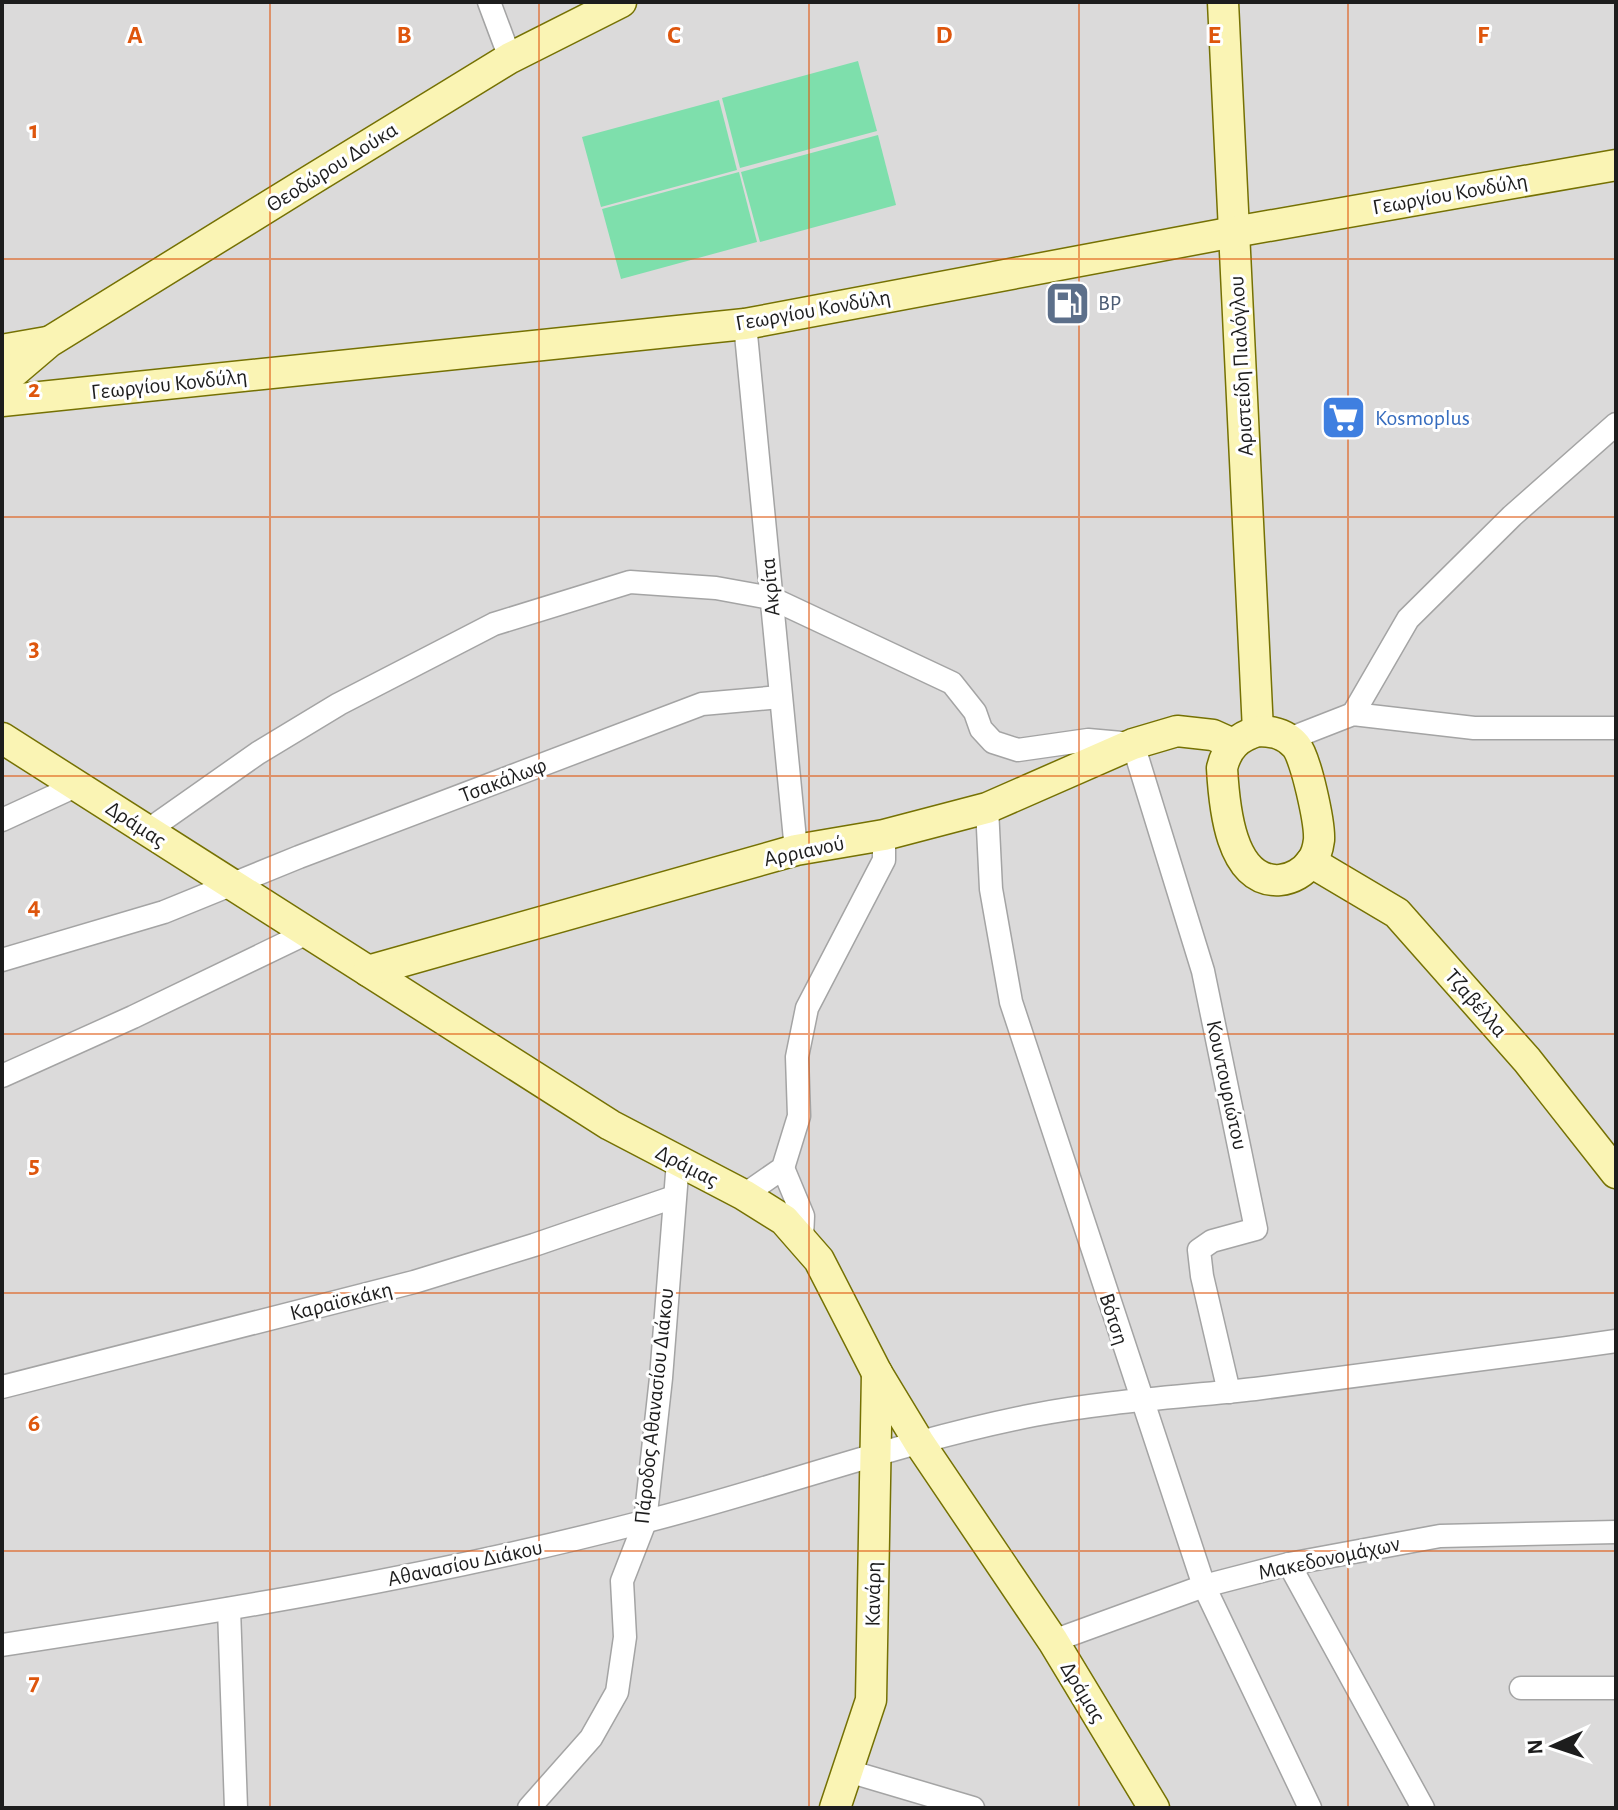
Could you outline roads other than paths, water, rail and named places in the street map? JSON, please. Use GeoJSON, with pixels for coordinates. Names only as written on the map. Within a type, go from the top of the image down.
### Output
{"type":"FeatureCollection","features":[{"type":"Feature","properties":{"kind":"street"},"geometry":{"type":"LineString","coordinates":[[489,2],[510,58]]}},
{"type":"Feature","properties":{"kind":"street","name":"Θεοδώρου Δούκα"},"geometry":{"type":"LineString","coordinates":[[2,382],[49,342],[510,58],[621,2]]}},
{"type":"Feature","properties":{"kind":"street","name":"Αριστείδη Πιαλόγλου"},"geometry":{"type":"LineString","coordinates":[[1223,2],[1234,232],[1245,738]]}},
{"type":"Feature","properties":{"kind":"street","name":"Γεωργίου Κονδύλη"},"geometry":{"type":"LineString","coordinates":[[2,401],[745,324],[1234,232],[1616,165]]}},
{"type":"Feature","properties":{"kind":"street","name":"Ακρίτα"},"geometry":{"type":"LineString","coordinates":[[745,324],[796,850]]}},
{"type":"Feature","properties":{"kind":"street","name":"Θεοδώρου Δούκα"},"geometry":{"type":"LineString","coordinates":[[2,350],[49,342]]}},
{"type":"Feature","properties":{"kind":"street"},"geometry":{"type":"LineString","coordinates":[[1353,714],[1408,619],[1512,516],[1616,424]]}},
{"type":"Feature","properties":{"kind":"street"},"geometry":{"type":"LineString","coordinates":[[147,831],[258,753],[339,704],[494,624],[630,582],[716,588],[771,598],[952,683],[975,712],[981,729],[993,742],[1018,750],[1088,740],[1133,744]]}},
{"type":"Feature","properties":{"kind":"street","name":"Τσακάλωφ"},"geometry":{"type":"LineString","coordinates":[[2,960],[164,912],[702,704],[780,697]]}},
{"type":"Feature","properties":{"kind":"street"},"geometry":{"type":"LineString","coordinates":[[1289,739],[1353,714],[1474,728],[1616,728]]}},
{"type":"Feature","properties":{"kind":"street","name":"Αρριανού"},"geometry":{"type":"LineString","coordinates":[[368,971],[796,850],[884,835],[987,808],[1133,744],[1177,731],[1245,738]]}},
{"type":"Feature","properties":{"kind":"street"},"geometry":{"type":"LineString","coordinates":[[1273,731],[1289,739],[1304,759],[1319,836],[1317,850],[1302,872],[1276,880],[1263,878],[1251,871],[1236,849],[1223,785],[1225,756],[1245,738],[1273,731]]}},
{"type":"Feature","properties":{"kind":"street","name":"Δράμας"},"geometry":{"type":"LineString","coordinates":[[2,738],[610,1125],[744,1195],[784,1220],[802,1238],[830,1280],[877,1373],[920,1444],[1053,1641],[1154,1808]]}},
{"type":"Feature","properties":{"kind":"street","name":"Κουντουριώτου"},"geometry":{"type":"LineString","coordinates":[[1133,744],[1203,971],[1256,1229],[1212,1241],[1199,1250],[1202,1276],[1229,1392]]}},
{"type":"Feature","properties":{"kind":"street"},"geometry":{"type":"LineString","coordinates":[[2,820],[78,785]]}},
{"type":"Feature","properties":{"kind":"street","name":"Βότση"},"geometry":{"type":"LineString","coordinates":[[987,808],[991,889],[1011,1002],[1204,1586],[1310,1808]]}},
{"type":"Feature","properties":{"kind":"street"},"geometry":{"type":"LineString","coordinates":[[744,1195],[783,1168],[799,1116],[797,1057],[807,1008],[884,860],[884,835]]}},
{"type":"Feature","properties":{"kind":"street","name":"Τζαβέλλα"},"geometry":{"type":"LineString","coordinates":[[1311,862],[1397,913],[1527,1060],[1616,1173]]}},
{"type":"Feature","properties":{"kind":"street"},"geometry":{"type":"LineString","coordinates":[[2,1076],[307,933]]}},
{"type":"Feature","properties":{"kind":"street","name":"Πάροδος Αθανασίου Διάκου"},"geometry":{"type":"LineString","coordinates":[[529,1808],[591,1738],[617,1692],[625,1637],[622,1581],[645,1522],[661,1378],[678,1161]]}},
{"type":"Feature","properties":{"kind":"street"},"geometry":{"type":"LineString","coordinates":[[783,1168],[803,1216],[802,1238]]}},
{"type":"Feature","properties":{"kind":"street","name":"Καραϊσκάκη"},"geometry":{"type":"LineString","coordinates":[[2,1387],[414,1282],[674,1197]]}},
{"type":"Feature","properties":{"kind":"street"},"geometry":{"type":"LineString","coordinates":[[920,1444],[1030,1416],[1088,1407],[1398,1372],[1616,1341]]}},
{"type":"Feature","properties":{"kind":"street","name":"Κανάρη"},"geometry":{"type":"LineString","coordinates":[[835,1808],[871,1700],[877,1373]]}},
{"type":"Feature","properties":{"kind":"street","name":"Αθανασίου Διάκου"},"geometry":{"type":"LineString","coordinates":[[2,1645],[229,1609],[493,1558],[645,1522],[920,1444]]}},
{"type":"Feature","properties":{"kind":"street","name":"Μακεδονομάχων"},"geometry":{"type":"LineString","coordinates":[[1053,1641],[1204,1586],[1289,1564],[1440,1536],[1616,1532]]}},
{"type":"Feature","properties":{"kind":"street"},"geometry":{"type":"LineString","coordinates":[[1289,1564],[1423,1808]]}},
{"type":"Feature","properties":{"kind":"street"},"geometry":{"type":"LineString","coordinates":[[229,1609],[236,1808]]}},
{"type":"Feature","properties":{"kind":"street"},"geometry":{"type":"LineString","coordinates":[[1521,1688],[1616,1688]]}},
{"type":"Feature","properties":{"kind":"street"},"geometry":{"type":"LineString","coordinates":[[848,1771],[973,1808]]}},
{"type":"Feature","properties":{"kind":"place","name":"BP"},"geometry":{"type":"Point","coordinates":[1067,303]}},
{"type":"Feature","properties":{"kind":"place","name":"Kosmoplus"},"geometry":{"type":"Point","coordinates":[1344,418]}}]}
